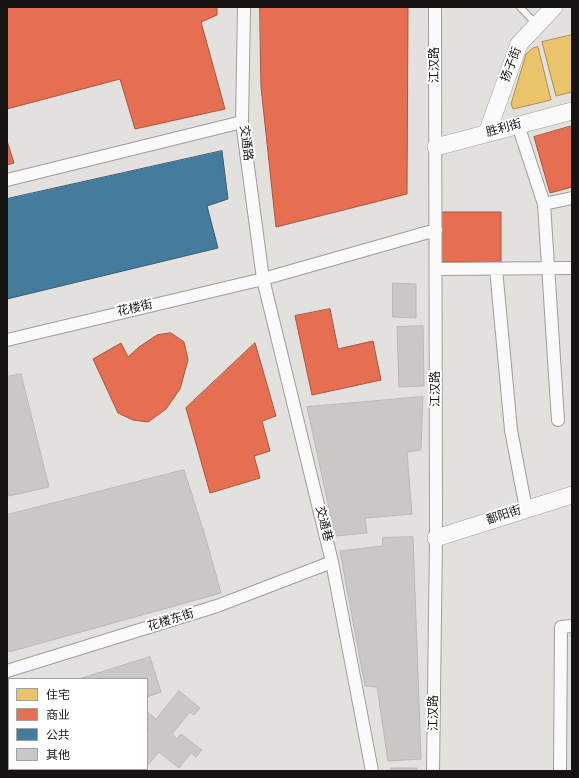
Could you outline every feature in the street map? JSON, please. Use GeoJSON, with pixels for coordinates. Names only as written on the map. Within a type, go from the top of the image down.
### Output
{"type":"FeatureCollection","features":[{"type":"Feature","properties":{"kind":"street","name":"交通路"},"geometry":{"type":"LineString","coordinates":[[244,7],[242,122],[263,279]]}},
{"type":"Feature","properties":{"kind":"street","name":"江汉路"},"geometry":{"type":"LineString","coordinates":[[433,771],[436,538],[435,7]]}},
{"type":"Feature","properties":{"kind":"street","name":"扬子街"},"geometry":{"type":"LineString","coordinates":[[487,133],[519,44],[554,7]]}},
{"type":"Feature","properties":{"kind":"street","name":"胜利街"},"geometry":{"type":"LineString","coordinates":[[436,147],[572,111]]}},
{"type":"Feature","properties":{"kind":"street"},"geometry":{"type":"LineString","coordinates":[[7,180],[242,122]]}},
{"type":"Feature","properties":{"kind":"street"},"geometry":{"type":"LineString","coordinates":[[518,125],[544,204],[547,269],[558,420]]}},
{"type":"Feature","properties":{"kind":"street"},"geometry":{"type":"LineString","coordinates":[[544,204],[572,198]]}},
{"type":"Feature","properties":{"kind":"street","name":"花楼街"},"geometry":{"type":"LineString","coordinates":[[7,340],[263,279],[436,230]]}},
{"type":"Feature","properties":{"kind":"street"},"geometry":{"type":"LineString","coordinates":[[436,269],[572,268]]}},
{"type":"Feature","properties":{"kind":"street"},"geometry":{"type":"LineString","coordinates":[[496,269],[511,430],[526,509]]}},
{"type":"Feature","properties":{"kind":"street","name":"交通巷"},"geometry":{"type":"LineString","coordinates":[[263,279],[332,562],[372,771]]}},
{"type":"Feature","properties":{"kind":"street","name":"鄱阳街"},"geometry":{"type":"LineString","coordinates":[[436,538],[572,495]]}},
{"type":"Feature","properties":{"kind":"street","name":"花楼东街"},"geometry":{"type":"LineString","coordinates":[[7,671],[217,606],[332,562]]}},
{"type":"Feature","properties":{"kind":"street"},"geometry":{"type":"LineString","coordinates":[[560,771],[561,627],[572,626]]}},
{"type":"Feature","properties":{"kind":"lane"},"geometry":{"type":"LineString","coordinates":[[520,7],[537,25]]}},
{"type":"Feature","properties":{"kind":"building: 住宅"},"geometry":{"type":"Polygon","coordinates":[[[572,35],[572,92],[556,96],[542,42],[572,35]]]}},
{"type":"Feature","properties":{"kind":"building: 住宅"},"geometry":{"type":"Polygon","coordinates":[[[538,47],[551,100],[513,109],[511,104],[526,54],[533,48],[538,47]]]}},
{"type":"Feature","properties":{"kind":"building: 商业"},"geometry":{"type":"Polygon","coordinates":[[[7,7],[217,7],[217,15],[201,22],[225,109],[135,129],[120,79],[7,109],[7,7]]]}},
{"type":"Feature","properties":{"kind":"building: 商业"},"geometry":{"type":"Polygon","coordinates":[[[260,7],[408,7],[407,194],[276,227],[261,87],[260,7]]]}},
{"type":"Feature","properties":{"kind":"building: 商业"},"geometry":{"type":"Polygon","coordinates":[[[572,126],[572,187],[550,193],[534,137],[572,126]]]}},
{"type":"Feature","properties":{"kind":"building: 商业"},"geometry":{"type":"Polygon","coordinates":[[[7,141],[14,163],[7,165],[7,141]]]}},
{"type":"Feature","properties":{"kind":"building: 商业"},"geometry":{"type":"Polygon","coordinates":[[[441,212],[501,212],[501,262],[441,262],[441,212]]]}},
{"type":"Feature","properties":{"kind":"building: 商业"},"geometry":{"type":"Polygon","coordinates":[[[330,309],[338,349],[373,341],[381,380],[312,395],[295,316],[330,309]]]}},
{"type":"Feature","properties":{"kind":"building: 商业"},"geometry":{"type":"Polygon","coordinates":[[[171,333],[184,342],[188,360],[180,389],[166,409],[148,422],[133,420],[118,413],[93,359],[121,343],[128,357],[139,347],[157,335],[171,333]]]}},
{"type":"Feature","properties":{"kind":"building: 商业"},"geometry":{"type":"Polygon","coordinates":[[[255,343],[276,416],[262,421],[270,451],[254,456],[260,478],[210,493],[186,408],[255,343]]]}},
{"type":"Feature","properties":{"kind":"building: 公共"},"geometry":{"type":"Polygon","coordinates":[[[222,151],[228,199],[207,206],[218,248],[7,299],[7,199],[222,151]]]}},
{"type":"Feature","properties":{"kind":"building: 其他"},"geometry":{"type":"Polygon","coordinates":[[[393,283],[416,284],[416,318],[393,317],[393,283]]]}},
{"type":"Feature","properties":{"kind":"building: 其他"},"geometry":{"type":"Polygon","coordinates":[[[423,326],[424,386],[399,387],[397,327],[423,326]]]}},
{"type":"Feature","properties":{"kind":"building: 其他"},"geometry":{"type":"Polygon","coordinates":[[[21,374],[49,487],[9,496],[7,488],[7,377],[21,374]]]}},
{"type":"Feature","properties":{"kind":"building: 其他"},"geometry":{"type":"Polygon","coordinates":[[[423,397],[421,450],[407,452],[412,514],[365,518],[367,533],[335,536],[307,407],[423,397]]]}},
{"type":"Feature","properties":{"kind":"building: 其他"},"geometry":{"type":"Polygon","coordinates":[[[184,470],[221,593],[9,652],[7,647],[7,515],[184,470]]]}},
{"type":"Feature","properties":{"kind":"building: 其他"},"geometry":{"type":"Polygon","coordinates":[[[413,537],[421,759],[388,761],[377,687],[365,686],[340,551],[382,546],[383,538],[413,537]]]}},
{"type":"Feature","properties":{"kind":"building: 其他"},"geometry":{"type":"Polygon","coordinates":[[[150,657],[161,692],[148,697],[148,678],[82,678],[150,657]]]}},
{"type":"Feature","properties":{"kind":"building: 其他"},"geometry":{"type":"Polygon","coordinates":[[[179,691],[200,708],[194,715],[190,712],[172,734],[177,739],[181,734],[202,750],[196,757],[191,753],[179,768],[159,752],[148,765],[148,713],[156,719],[179,691]]]}},
{"type":"Feature","properties":{"kind":"building: 其他"},"geometry":{"type":"Polygon","coordinates":[[[391,768],[417,768],[417,771],[391,771],[391,768]]]}},
{"type":"Feature","properties":{"kind":"building: 其他"},"geometry":{"type":"Polygon","coordinates":[[[27,770],[84,770],[84,771],[27,770]]]}}]}
